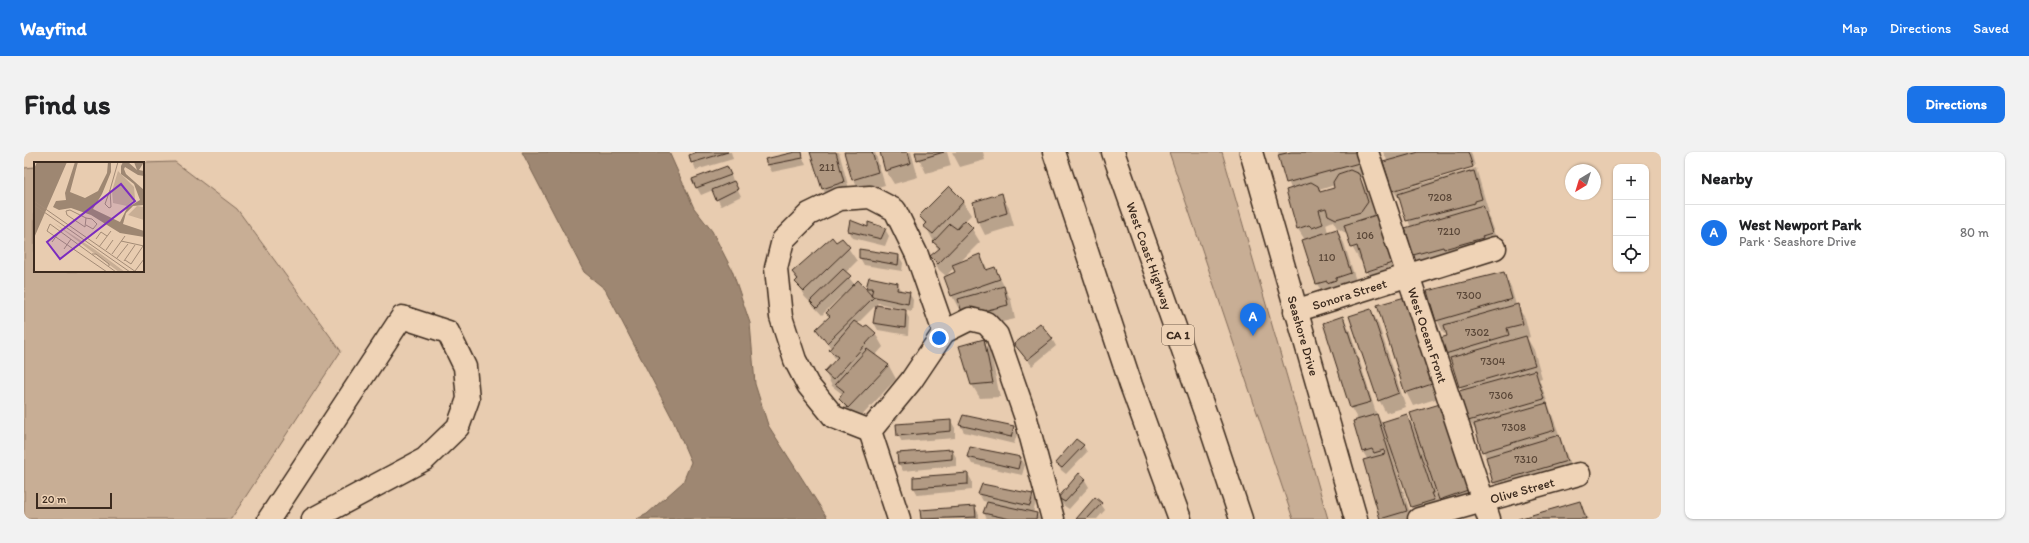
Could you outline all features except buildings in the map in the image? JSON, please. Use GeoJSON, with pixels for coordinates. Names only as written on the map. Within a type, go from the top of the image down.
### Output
{"type":"FeatureCollection","features":[{"type":"Feature","properties":{"kind":"main road"},"geometry":{"type":"LineString","coordinates":[[1054,152],[1131,385],[1180,519]]}},
{"type":"Feature","properties":{"kind":"main road","name":"West Coast Highway"},"geometry":{"type":"LineString","coordinates":[[1113,152],[1211,429],[1241,519]]}},
{"type":"Feature","properties":{"kind":"main road","name":"Seashore Drive"},"geometry":{"type":"LineString","coordinates":[[1251,152],[1295,311],[1356,519]]}},
{"type":"Feature","properties":{"kind":"main road","name":"West Ocean Front"},"geometry":{"type":"LineString","coordinates":[[1367,152],[1486,510]]}},
{"type":"Feature","properties":{"kind":"main road"},"geometry":{"type":"LineString","coordinates":[[870,430],[834,417],[808,385],[794,360],[782,317],[776,268],[783,240],[809,214],[840,199],[870,197],[896,210],[917,255],[944,332]]}},
{"type":"Feature","properties":{"kind":"main road","name":"Sonora Street"},"geometry":{"type":"LineString","coordinates":[[1295,311],[1495,248]]}},
{"type":"Feature","properties":{"kind":"main road"},"geometry":{"type":"LineString","coordinates":[[269,519],[402,317],[448,332],[464,367],[468,399],[458,427],[425,459],[313,519]]}},
{"type":"Feature","properties":{"kind":"main road"},"geometry":{"type":"LineString","coordinates":[[870,430],[911,381],[944,332],[970,319],[986,324],[997,335],[1025,415],[1053,519]]}},
{"type":"Feature","properties":{"kind":"main road"},"geometry":{"type":"LineString","coordinates":[[870,430],[900,519]]}},
{"type":"Feature","properties":{"kind":"main road","name":"Olive Street"},"geometry":{"type":"LineString","coordinates":[[1419,519],[1486,510],[1579,474]]}},
{"type":"Feature","properties":{"kind":"shaded area"},"geometry":{"type":"Polygon","coordinates":[[[522,152],[669,152],[694,208],[712,231],[732,270],[750,323],[755,384],[768,425],[828,519],[637,519],[647,514],[683,482],[691,462],[672,418],[605,289],[584,272],[522,152]]]}},
{"type":"Feature","properties":{"kind":"shaded area"},"geometry":{"type":"Polygon","coordinates":[[[1169,152],[1222,152],[1328,519],[1293,519],[1169,152]]]}},
{"type":"Feature","properties":{"kind":"shaded area"},"geometry":{"type":"Polygon","coordinates":[[[175,162],[237,209],[341,351],[231,519],[24,519],[24,168],[34,167],[34,272],[144,272],[144,163],[175,162]]]}},
{"type":"Feature","properties":{"kind":"place","name":"West Newport Park"},"geometry":{"type":"Point","coordinates":[1253,336]}}]}
